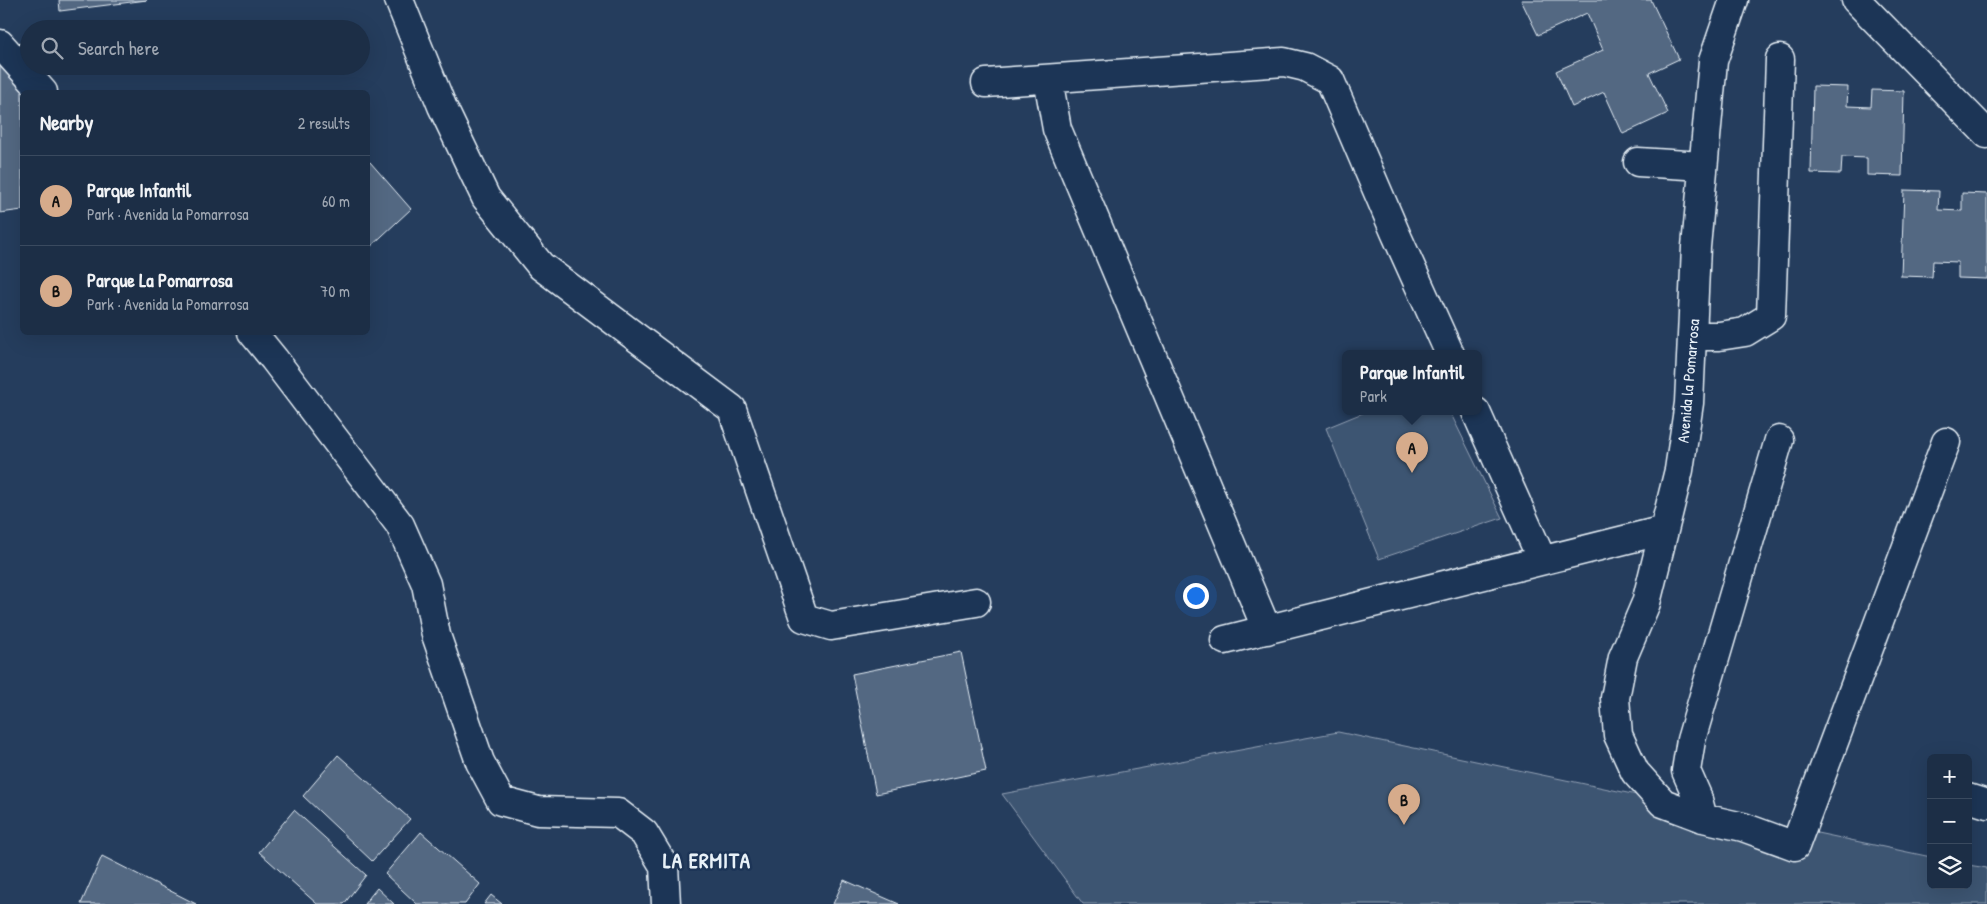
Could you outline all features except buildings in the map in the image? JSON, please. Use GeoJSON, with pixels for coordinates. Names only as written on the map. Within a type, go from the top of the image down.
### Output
{"type":"FeatureCollection","features":[{"type":"Feature","properties":{"kind":"street"},"geometry":{"type":"LineString","coordinates":[[399,0],[442,106],[486,198],[541,266],[732,409],[804,618],[831,626],[976,602]]}},
{"type":"Feature","properties":{"kind":"street","name":"Avenida la Pomarrosa"},"geometry":{"type":"LineString","coordinates":[[1703,818],[1663,802],[1635,772],[1618,736],[1615,698],[1623,657],[1646,603],[1680,470],[1689,403],[1696,247],[1713,61],[1734,0]]}},
{"type":"Feature","properties":{"kind":"street"},"geometry":{"type":"LineString","coordinates":[[1856,0],[1987,134]]}},
{"type":"Feature","properties":{"kind":"street"},"geometry":{"type":"LineString","coordinates":[[0,44],[20,66]]}},
{"type":"Feature","properties":{"kind":"street"},"geometry":{"type":"LineString","coordinates":[[1692,336],[1718,336],[1745,332],[1771,316],[1780,59]]}},
{"type":"Feature","properties":{"kind":"street"},"geometry":{"type":"LineString","coordinates":[[986,83],[1284,62],[1305,67],[1330,80],[1394,232],[1448,350]]}},
{"type":"Feature","properties":{"kind":"street"},"geometry":{"type":"LineString","coordinates":[[28,75],[41,90]]}},
{"type":"Feature","properties":{"kind":"street"},"geometry":{"type":"LineString","coordinates":[[1048,79],[1057,129],[1267,630]]}},
{"type":"Feature","properties":{"kind":"street"},"geometry":{"type":"LineString","coordinates":[[1638,162],[1703,166]]}},
{"type":"Feature","properties":{"kind":"street"},"geometry":{"type":"LineString","coordinates":[[255,335],[400,525],[426,584],[436,636],[480,762],[501,801],[538,811],[618,813],[644,833],[664,866],[666,904]]}},
{"type":"Feature","properties":{"kind":"street"},"geometry":{"type":"LineString","coordinates":[[1477,415],[1542,560]]}},
{"type":"Feature","properties":{"kind":"street"},"geometry":{"type":"LineString","coordinates":[[1779,440],[1691,740],[1686,771],[1703,818],[1743,827],[1795,846],[1946,442]]}},
{"type":"Feature","properties":{"kind":"street"},"geometry":{"type":"LineString","coordinates":[[1225,640],[1664,530]]}},
{"type":"Feature","properties":{"kind":"street"},"geometry":{"type":"LineString","coordinates":[[1971,799],[1987,804]]}},
{"type":"Feature","properties":{"kind":"shaded area"},"geometry":{"type":"Polygon","coordinates":[[[1358,415],[1451,415],[1502,518],[1379,559],[1326,428],[1358,415]]]}},
{"type":"Feature","properties":{"kind":"shaded area"},"geometry":{"type":"Polygon","coordinates":[[[1338,732],[1927,856],[1927,889],[1972,889],[1972,866],[1987,868],[1987,904],[1083,904],[1002,794],[1338,732]]]}},
{"type":"Feature","properties":{"kind":"place","name":"Parque Infantil"},"geometry":{"type":"Point","coordinates":[1412,473]}},
{"type":"Feature","properties":{"kind":"place","name":"Parque La Pomarrosa"},"geometry":{"type":"Point","coordinates":[1404,825]}},
{"type":"Feature","properties":{"kind":"district","name":"LA ERMITA"},"geometry":{"type":"Point","coordinates":[707,860]}}]}
